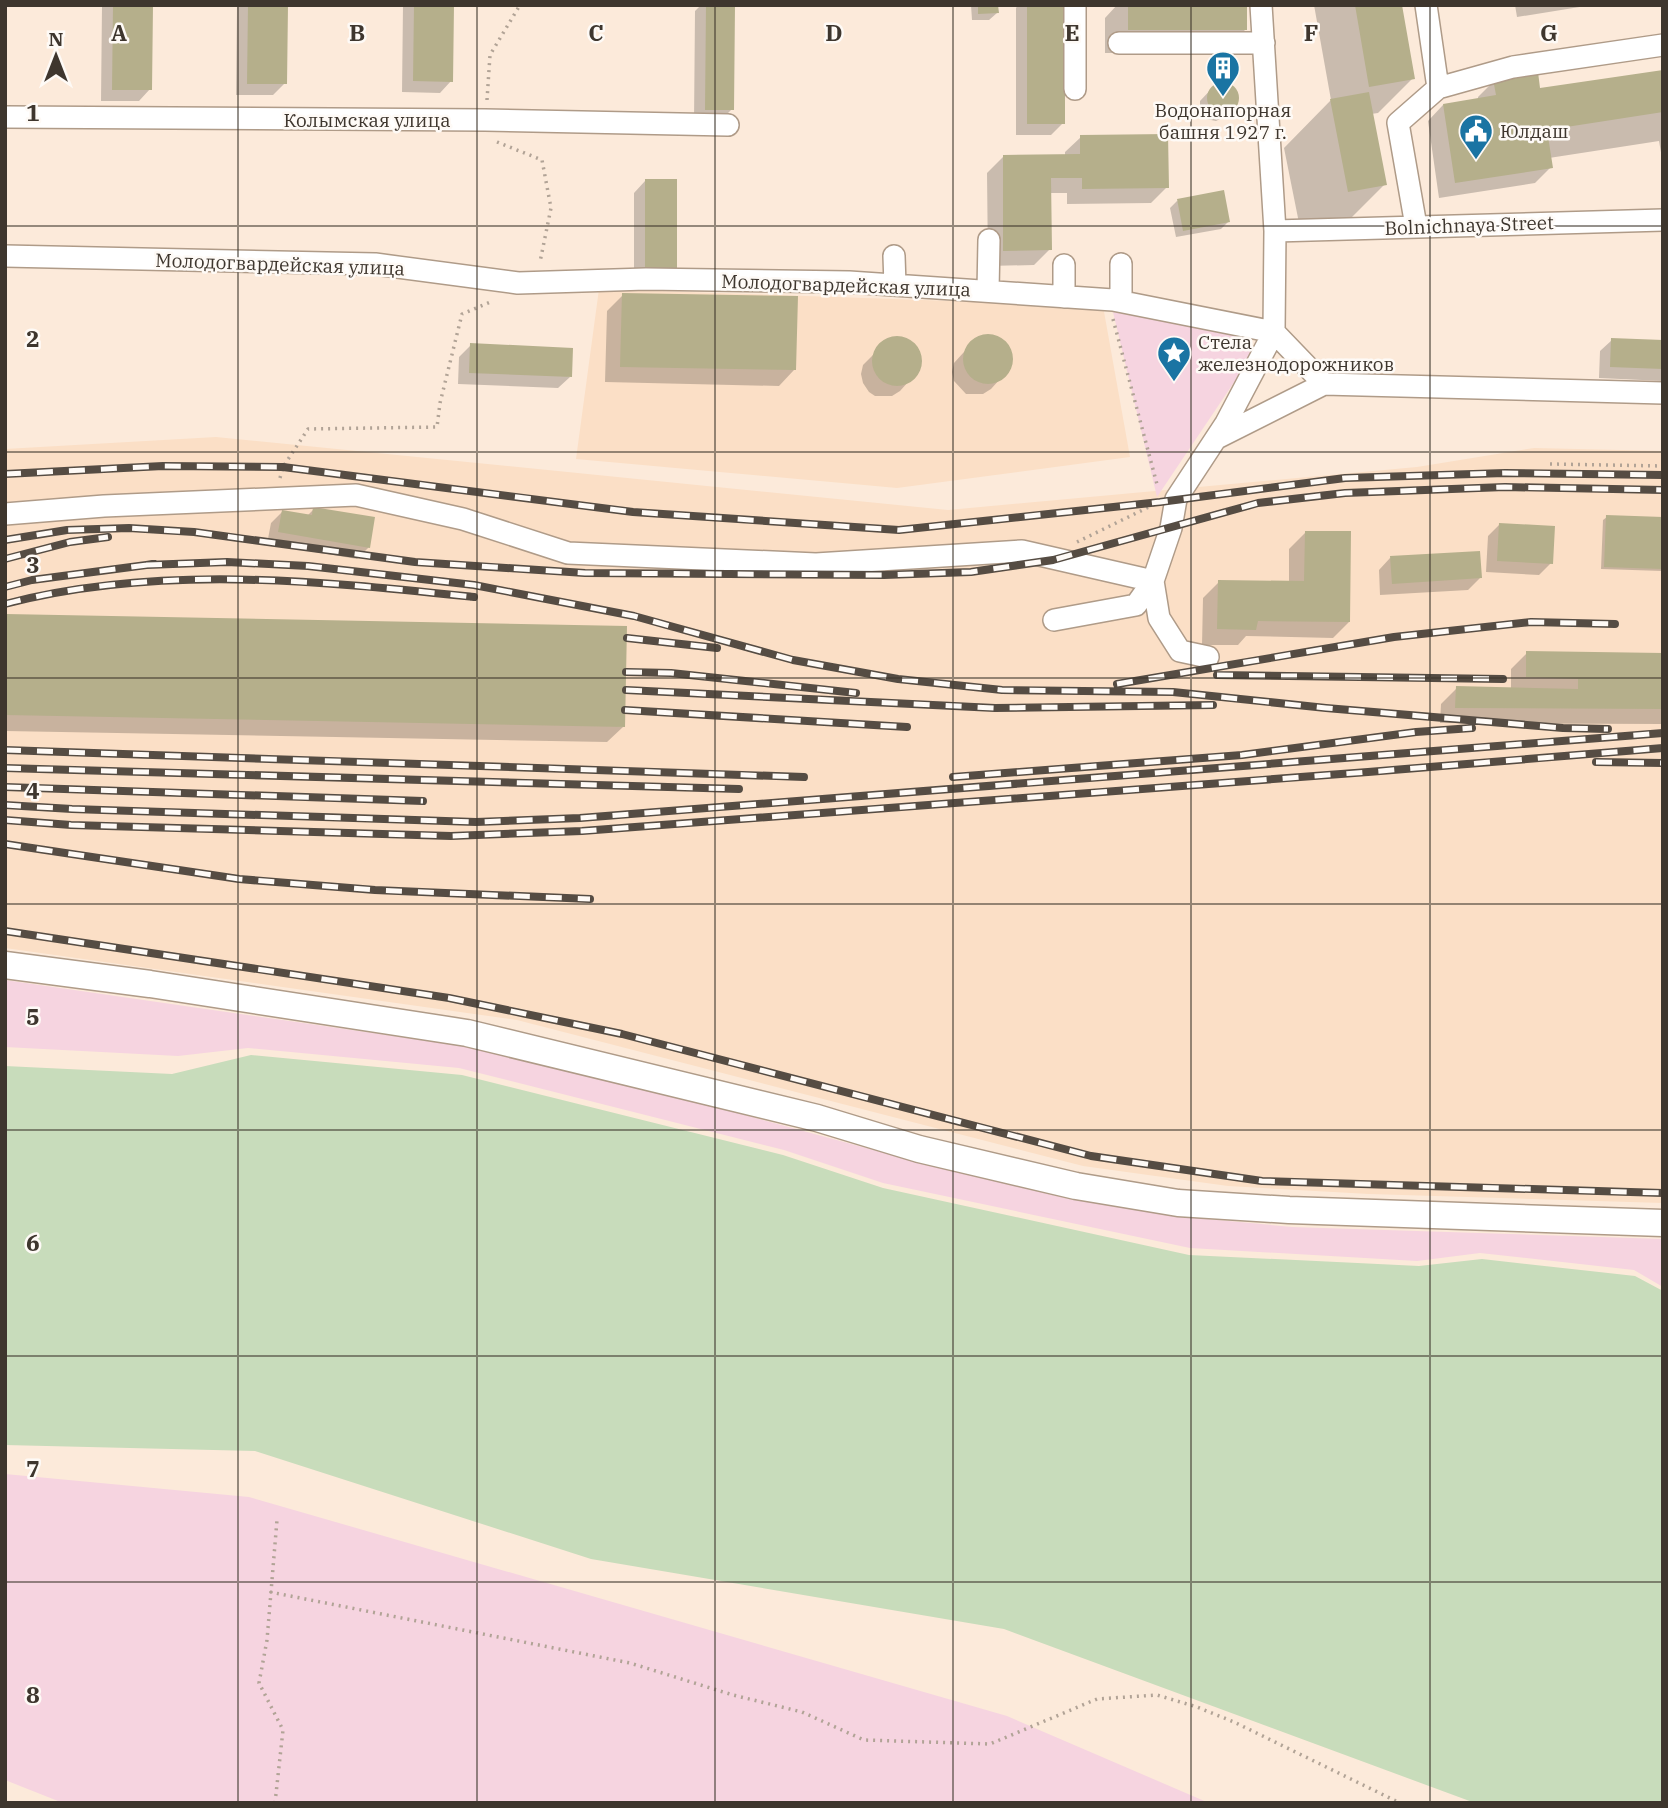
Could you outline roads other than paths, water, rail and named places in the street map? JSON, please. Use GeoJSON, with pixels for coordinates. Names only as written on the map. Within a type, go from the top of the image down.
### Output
{"type":"FeatureCollection","features":[{"type":"Feature","properties":{"kind":"main road"},"geometry":{"type":"LineString","coordinates":[[5,964],[467,1033],[817,1118],[919,1149],[1076,1186],[1178,1203],[1289,1210],[1663,1223]]}},
{"type":"Feature","properties":{"kind":"street"},"geometry":{"type":"LineString","coordinates":[[1075,5],[1075,89]]}},
{"type":"Feature","properties":{"kind":"street"},"geometry":{"type":"LineString","coordinates":[[1054,620],[1136,605],[1153,581],[1171,528],[1176,499],[1215,439],[1274,332],[1275,231],[1261,5]]}},
{"type":"Feature","properties":{"kind":"street"},"geometry":{"type":"LineString","coordinates":[[1426,5],[1438,88]]}},
{"type":"Feature","properties":{"kind":"street"},"geometry":{"type":"LineString","coordinates":[[1119,43],[1264,43]]}},
{"type":"Feature","properties":{"kind":"street"},"geometry":{"type":"LineString","coordinates":[[1416,226],[1398,123],[1438,88],[1513,67],[1663,46]]}},
{"type":"Feature","properties":{"kind":"street","name":"Колымская улица"},"geometry":{"type":"LineString","coordinates":[[5,117],[485,120],[728,125]]}},
{"type":"Feature","properties":{"kind":"street","name":"Bolnichnaya Street"},"geometry":{"type":"LineString","coordinates":[[1275,231],[1663,220]]}},
{"type":"Feature","properties":{"kind":"street"},"geometry":{"type":"LineString","coordinates":[[988,291],[989,240]]}},
{"type":"Feature","properties":{"kind":"street","name":"Молодогвардейская улица"},"geometry":{"type":"LineString","coordinates":[[5,256],[375,264],[518,283],[646,279],[849,282],[1114,301],[1274,332]]}},
{"type":"Feature","properties":{"kind":"street"},"geometry":{"type":"LineString","coordinates":[[894,256],[895,285]]}},
{"type":"Feature","properties":{"kind":"street"},"geometry":{"type":"LineString","coordinates":[[1114,301],[1121,264]]}},
{"type":"Feature","properties":{"kind":"street"},"geometry":{"type":"LineString","coordinates":[[1063,265],[1063,297]]}},
{"type":"Feature","properties":{"kind":"street"},"geometry":{"type":"LineString","coordinates":[[1274,332],[1324,384]]}},
{"type":"Feature","properties":{"kind":"street"},"geometry":{"type":"LineString","coordinates":[[1215,439],[1324,384],[1663,393]]}},
{"type":"Feature","properties":{"kind":"street"},"geometry":{"type":"LineString","coordinates":[[5,514],[104,506],[356,495],[463,519],[568,553],[816,564],[1022,551],[1153,581]]}},
{"type":"Feature","properties":{"kind":"street"},"geometry":{"type":"LineString","coordinates":[[1153,581],[1159,618],[1181,651],[1208,657]]}},
{"type":"Feature","properties":{"kind":"railway"},"geometry":{"type":"LineString","coordinates":[[5,474],[163,466],[283,467],[633,512],[899,530],[1160,502],[1345,478],[1505,473],[1663,475]]}},
{"type":"Feature","properties":{"kind":"railway"},"geometry":{"type":"LineString","coordinates":[[5,540],[67,530],[129,528],[194,532],[415,562],[585,573],[884,575],[971,572],[1053,560],[1258,503],[1345,493],[1505,487],[1663,490]]}},
{"type":"Feature","properties":{"kind":"railway"},"geometry":{"type":"LineString","coordinates":[[5,559],[70,542],[108,537]]}},
{"type":"Feature","properties":{"kind":"railway"},"geometry":{"type":"LineString","coordinates":[[146,565],[227,562],[308,566],[474,585],[634,616],[793,660],[898,679],[1002,690],[1173,692],[1326,708],[1563,728],[1608,729]]}},
{"type":"Feature","properties":{"kind":"railway"},"geometry":{"type":"LineString","coordinates":[[5,587],[32,580],[154,564]]}},
{"type":"Feature","properties":{"kind":"railway"},"geometry":{"type":"LineString","coordinates":[[5,604],[121,584],[180,580],[298,582],[474,597]]}},
{"type":"Feature","properties":{"kind":"railway"},"geometry":{"type":"LineString","coordinates":[[1117,684],[1394,637],[1531,622],[1615,624]]}},
{"type":"Feature","properties":{"kind":"railway"},"geometry":{"type":"LineString","coordinates":[[627,638],[717,648]]}},
{"type":"Feature","properties":{"kind":"railway"},"geometry":{"type":"LineString","coordinates":[[626,672],[671,673],[856,693]]}},
{"type":"Feature","properties":{"kind":"railway"},"geometry":{"type":"LineString","coordinates":[[1217,675],[1503,679]]}},
{"type":"Feature","properties":{"kind":"railway"},"geometry":{"type":"LineString","coordinates":[[626,690],[995,708],[1213,705]]}},
{"type":"Feature","properties":{"kind":"railway"},"geometry":{"type":"LineString","coordinates":[[625,710],[907,727]]}},
{"type":"Feature","properties":{"kind":"railway"},"geometry":{"type":"LineString","coordinates":[[953,777],[1242,755],[1416,732],[1472,728]]}},
{"type":"Feature","properties":{"kind":"railway"},"geometry":{"type":"LineString","coordinates":[[5,805],[476,822],[580,818],[1663,733]]}},
{"type":"Feature","properties":{"kind":"railway"},"geometry":{"type":"LineString","coordinates":[[5,820],[71,825],[451,836],[582,831],[1663,748]]}},
{"type":"Feature","properties":{"kind":"railway"},"geometry":{"type":"LineString","coordinates":[[5,750],[804,777]]}},
{"type":"Feature","properties":{"kind":"railway"},"geometry":{"type":"LineString","coordinates":[[1596,762],[1663,763]]}},
{"type":"Feature","properties":{"kind":"railway"},"geometry":{"type":"LineString","coordinates":[[5,768],[739,789]]}},
{"type":"Feature","properties":{"kind":"railway"},"geometry":{"type":"LineString","coordinates":[[5,787],[423,801]]}},
{"type":"Feature","properties":{"kind":"railway"},"geometry":{"type":"LineString","coordinates":[[5,844],[239,879],[375,890],[590,899]]}},
{"type":"Feature","properties":{"kind":"railway"},"geometry":{"type":"LineString","coordinates":[[5,931],[449,998],[622,1034],[1091,1156],[1262,1181],[1663,1193]]}},
{"type":"Feature","properties":{"kind":"place","name":"Водонапорная башня 1927 г."},"geometry":{"type":"Point","coordinates":[1223,98]}},
{"type":"Feature","properties":{"kind":"place","name":"Юлдаш"},"geometry":{"type":"Point","coordinates":[1476,161]}},
{"type":"Feature","properties":{"kind":"place","name":"Стела железнодорожников"},"geometry":{"type":"Point","coordinates":[1174,383]}}]}
